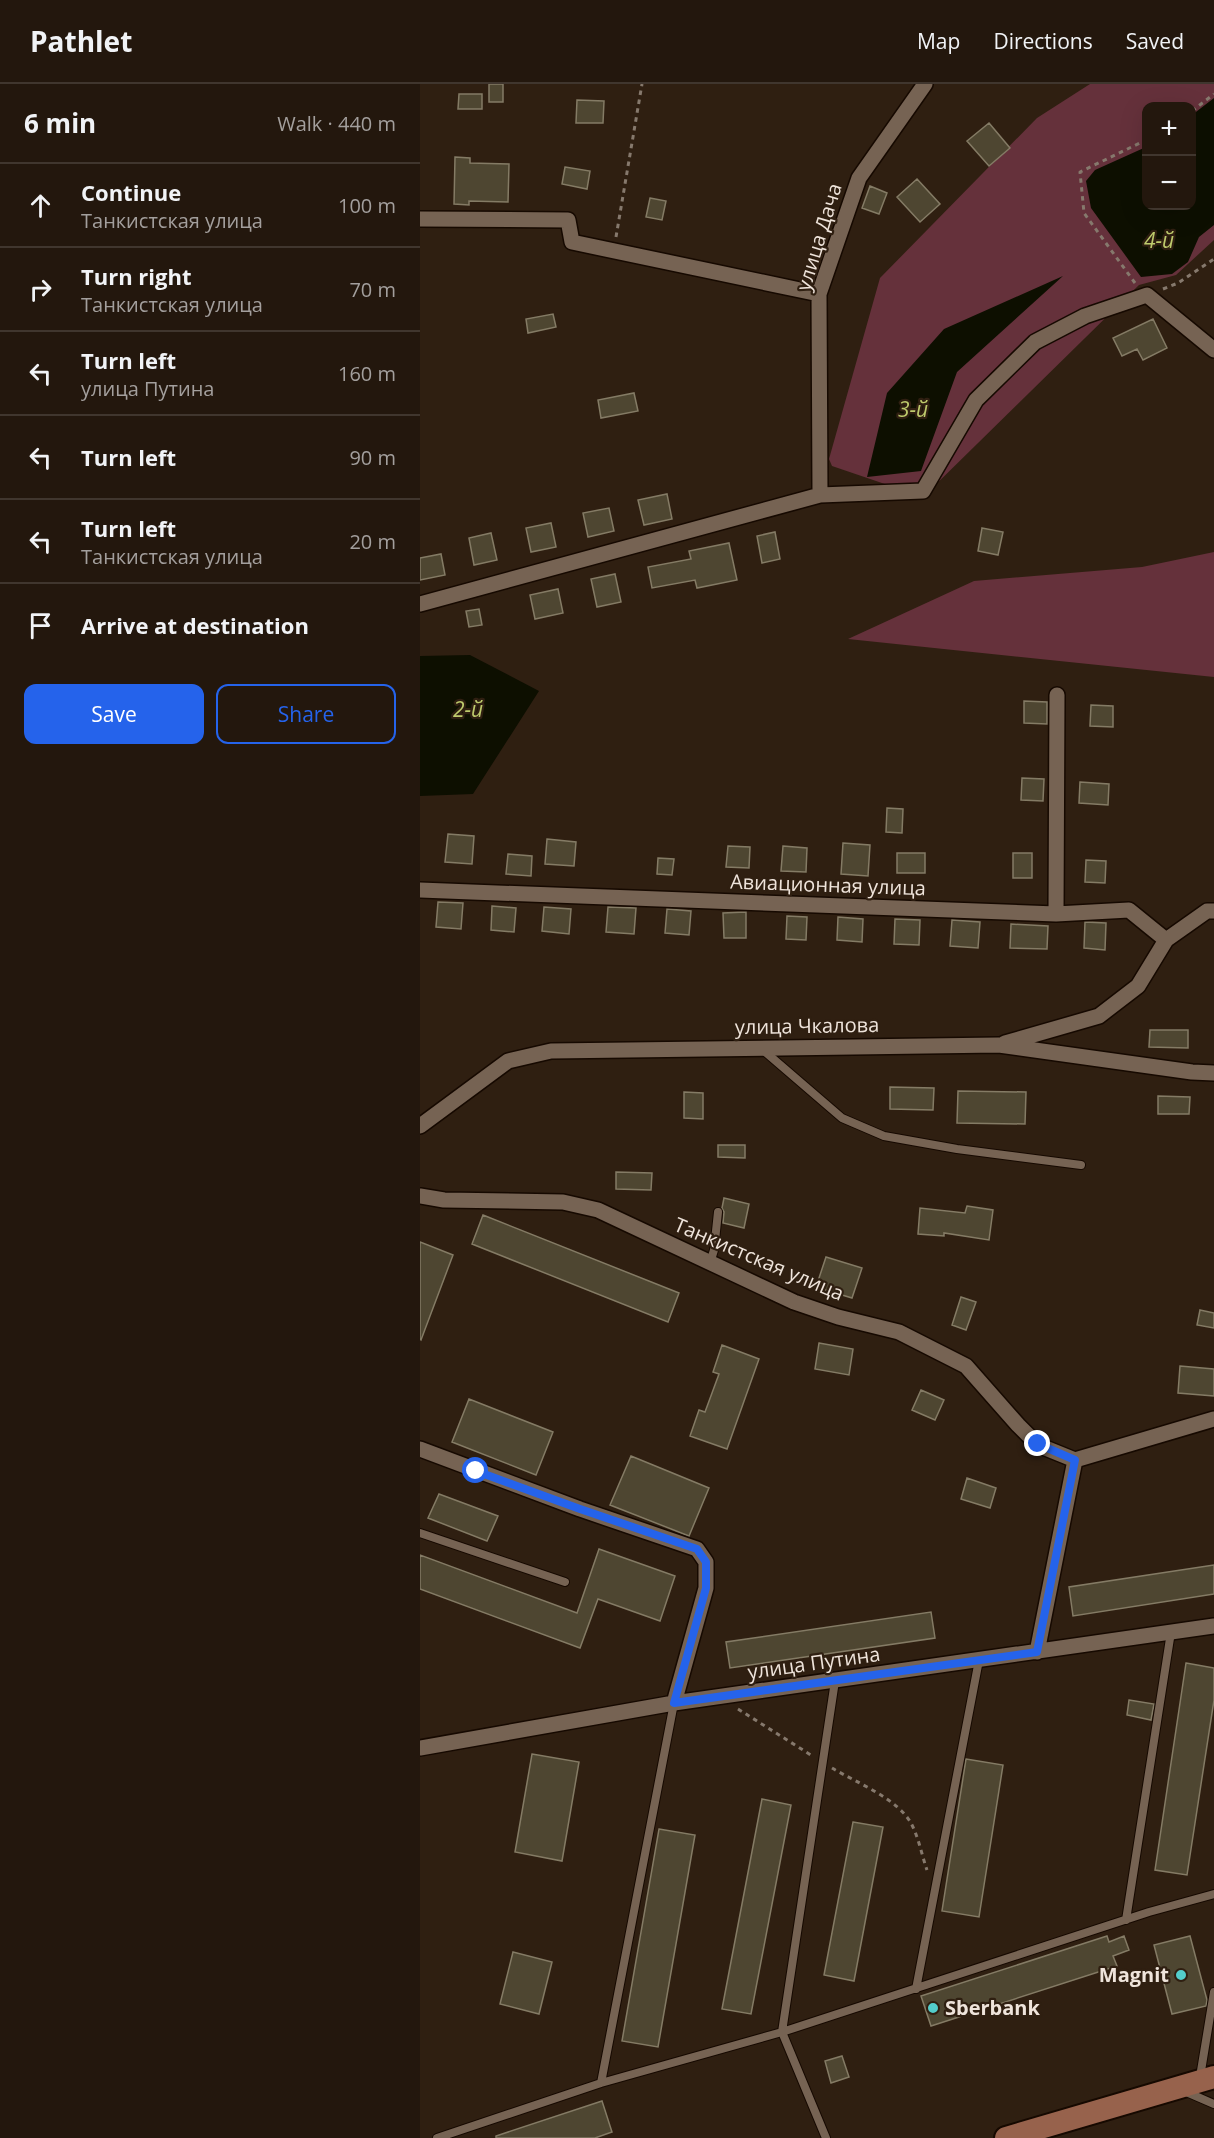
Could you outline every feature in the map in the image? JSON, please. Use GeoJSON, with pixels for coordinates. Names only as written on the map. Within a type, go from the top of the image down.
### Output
{"type":"FeatureCollection","features":[{"type":"Feature","properties":{"kind":"main road"},"geometry":{"type":"LineString","coordinates":[[1006,2138],[1207,2079]]}},
{"type":"Feature","properties":{"kind":"street","name":"улица Дача"},"geometry":{"type":"LineString","coordinates":[[820,495],[819,294],[859,178],[926,84]]}},
{"type":"Feature","properties":{"kind":"street"},"geometry":{"type":"LineString","coordinates":[[420,219],[568,220],[572,242],[819,294]]}},
{"type":"Feature","properties":{"kind":"street"},"geometry":{"type":"LineString","coordinates":[[420,604],[820,495],[923,491],[976,400],[1035,342],[1085,316],[1147,295],[1214,350]]}},
{"type":"Feature","properties":{"kind":"street"},"geometry":{"type":"LineString","coordinates":[[1056,695],[1056,914]]}},
{"type":"Feature","properties":{"kind":"street","name":"Авиационная улица"},"geometry":{"type":"LineString","coordinates":[[420,891],[1056,914],[1129,910],[1166,940]]}},
{"type":"Feature","properties":{"kind":"street"},"geometry":{"type":"LineString","coordinates":[[999,1045],[1099,1016],[1138,986],[1166,940],[1207,911],[1214,911]]}},
{"type":"Feature","properties":{"kind":"street","name":"улица Чкалова"},"geometry":{"type":"LineString","coordinates":[[420,1126],[508,1061],[551,1051],[999,1045],[1181,1071],[1214,1073]]}},
{"type":"Feature","properties":{"kind":"street","name":"Танкистская улица"},"geometry":{"type":"LineString","coordinates":[[420,1196],[444,1200],[563,1202],[598,1210],[794,1302],[838,1317],[899,1332],[966,1366],[1018,1425],[1038,1444],[1075,1460]]}},
{"type":"Feature","properties":{"kind":"street"},"geometry":{"type":"LineString","coordinates":[[1037,1652],[1075,1460],[1214,1419]]}},
{"type":"Feature","properties":{"kind":"street"},"geometry":{"type":"LineString","coordinates":[[420,1449],[570,1506],[697,1549],[706,1562],[706,1588],[674,1703]]}},
{"type":"Feature","properties":{"kind":"street","name":"улица Путина"},"geometry":{"type":"LineString","coordinates":[[420,1748],[674,1703],[1214,1626]]}},
{"type":"Feature","properties":{"kind":"lane"},"geometry":{"type":"LineString","coordinates":[[760,1048],[842,1118],[884,1136],[957,1149],[1081,1165]]}},
{"type":"Feature","properties":{"kind":"lane"},"geometry":{"type":"LineString","coordinates":[[710,1263],[718,1212]]}},
{"type":"Feature","properties":{"kind":"lane"},"geometry":{"type":"LineString","coordinates":[[420,1533],[566,1582]]}},
{"type":"Feature","properties":{"kind":"lane"},"geometry":{"type":"LineString","coordinates":[[1126,1920],[1171,1632]]}},
{"type":"Feature","properties":{"kind":"lane"},"geometry":{"type":"LineString","coordinates":[[916,1989],[979,1660]]}},
{"type":"Feature","properties":{"kind":"lane"},"geometry":{"type":"LineString","coordinates":[[826,2138],[783,2032],[835,1681]]}},
{"type":"Feature","properties":{"kind":"lane"},"geometry":{"type":"LineString","coordinates":[[601,2083],[674,1703]]}},
{"type":"Feature","properties":{"kind":"lane"},"geometry":{"type":"LineString","coordinates":[[437,2138],[601,2083],[783,2032],[1126,1920],[1214,1894]]}},
{"type":"Feature","properties":{"kind":"lane"},"geometry":{"type":"LineString","coordinates":[[1207,2079],[1214,1992]]}},
{"type":"Feature","properties":{"kind":"lane"},"geometry":{"type":"LineString","coordinates":[[1177,2088],[1214,2104]]}},
{"type":"Feature","properties":{"kind":"path"},"geometry":{"type":"LineString","coordinates":[[614,251],[642,84]]}},
{"type":"Feature","properties":{"kind":"path"},"geometry":{"type":"LineString","coordinates":[[1196,107],[1214,94]]}},
{"type":"Feature","properties":{"kind":"path"},"geometry":{"type":"LineString","coordinates":[[1142,142],[1080,172],[1084,213],[1136,284],[1147,295],[1178,283],[1214,259]]}},
{"type":"Feature","properties":{"kind":"path"},"geometry":{"type":"LineString","coordinates":[[719,1697],[879,1794],[898,1809],[912,1824],[935,1894]]}},
{"type":"Feature","properties":{"kind":"shaded area"},"geometry":{"type":"Polygon","coordinates":[[[1090,84],[1214,84],[1214,240],[1176,275],[1139,285],[923,497],[832,466],[829,459],[880,278],[1037,118],[1090,84]]]}},
{"type":"Feature","properties":{"kind":"shaded area"},"geometry":{"type":"Polygon","coordinates":[[[1214,552],[1214,677],[848,639],[974,581],[1142,567],[1214,552]]]}},
{"type":"Feature","properties":{"kind":"water","name":"4-й"},"geometry":{"type":"Polygon","coordinates":[[[1214,98],[1214,225],[1199,237],[1188,262],[1172,274],[1141,277],[1091,208],[1086,181],[1095,170],[1142,149],[1142,210],[1196,210],[1196,112],[1214,98]]]}},
{"type":"Feature","properties":{"kind":"water","name":"3-й"},"geometry":{"type":"Polygon","coordinates":[[[1063,276],[957,372],[921,471],[867,477],[887,393],[944,329],[1063,276]]]}},
{"type":"Feature","properties":{"kind":"water","name":"2-й"},"geometry":{"type":"Polygon","coordinates":[[[470,655],[539,691],[473,794],[420,796],[420,656],[470,655]]]}},
{"type":"Feature","properties":{"kind":"building"},"geometry":{"type":"Polygon","coordinates":[[[489,84],[503,84],[503,102],[489,102],[489,84]]]}},
{"type":"Feature","properties":{"kind":"building"},"geometry":{"type":"Polygon","coordinates":[[[459,94],[482,94],[482,109],[458,109],[459,94]]]}},
{"type":"Feature","properties":{"kind":"building"},"geometry":{"type":"Polygon","coordinates":[[[577,100],[604,101],[603,123],[576,123],[577,100]]]}},
{"type":"Feature","properties":{"kind":"building"},"geometry":{"type":"Polygon","coordinates":[[[989,123],[1010,148],[989,166],[967,141],[989,123]]]}},
{"type":"Feature","properties":{"kind":"building"},"geometry":{"type":"Polygon","coordinates":[[[455,157],[470,158],[470,163],[509,164],[508,202],[469,201],[469,205],[454,204],[455,157]]]}},
{"type":"Feature","properties":{"kind":"building"},"geometry":{"type":"Polygon","coordinates":[[[565,167],[590,171],[587,189],[562,184],[565,167]]]}},
{"type":"Feature","properties":{"kind":"building"},"geometry":{"type":"Polygon","coordinates":[[[917,179],[940,204],[920,222],[897,197],[917,179]]]}},
{"type":"Feature","properties":{"kind":"building"},"geometry":{"type":"Polygon","coordinates":[[[870,186],[887,193],[879,214],[862,208],[870,186]]]}},
{"type":"Feature","properties":{"kind":"building"},"geometry":{"type":"Polygon","coordinates":[[[650,198],[666,201],[662,220],[646,217],[650,198]]]}},
{"type":"Feature","properties":{"kind":"building"},"geometry":{"type":"Polygon","coordinates":[[[553,314],[556,327],[528,333],[526,319],[553,314]]]}},
{"type":"Feature","properties":{"kind":"building"},"geometry":{"type":"Polygon","coordinates":[[[1153,319],[1167,348],[1143,360],[1137,349],[1122,356],[1113,338],[1153,319]]]}},
{"type":"Feature","properties":{"kind":"building"},"geometry":{"type":"Polygon","coordinates":[[[634,393],[638,411],[601,418],[598,400],[634,393]]]}},
{"type":"Feature","properties":{"kind":"building"},"geometry":{"type":"Polygon","coordinates":[[[667,494],[672,519],[644,525],[638,500],[667,494]]]}},
{"type":"Feature","properties":{"kind":"building"},"geometry":{"type":"Polygon","coordinates":[[[609,508],[614,531],[588,537],[583,513],[609,508]]]}},
{"type":"Feature","properties":{"kind":"building"},"geometry":{"type":"Polygon","coordinates":[[[551,523],[556,547],[531,552],[526,528],[551,523]]]}},
{"type":"Feature","properties":{"kind":"building"},"geometry":{"type":"Polygon","coordinates":[[[982,528],[1003,532],[998,555],[978,551],[982,528]]]}},
{"type":"Feature","properties":{"kind":"building"},"geometry":{"type":"Polygon","coordinates":[[[775,532],[780,559],[762,563],[757,536],[775,532]]]}},
{"type":"Feature","properties":{"kind":"building"},"geometry":{"type":"Polygon","coordinates":[[[491,533],[497,560],[474,565],[469,538],[491,533]]]}},
{"type":"Feature","properties":{"kind":"building"},"geometry":{"type":"Polygon","coordinates":[[[729,543],[737,580],[697,588],[695,580],[652,588],[648,567],[691,559],[689,551],[729,543]]]}},
{"type":"Feature","properties":{"kind":"building"},"geometry":{"type":"Polygon","coordinates":[[[441,554],[445,575],[420,580],[420,558],[441,554]]]}},
{"type":"Feature","properties":{"kind":"building"},"geometry":{"type":"Polygon","coordinates":[[[615,574],[621,602],[597,607],[591,579],[615,574]]]}},
{"type":"Feature","properties":{"kind":"building"},"geometry":{"type":"Polygon","coordinates":[[[558,589],[563,613],[535,619],[530,595],[558,589]]]}},
{"type":"Feature","properties":{"kind":"building"},"geometry":{"type":"Polygon","coordinates":[[[479,609],[482,625],[469,627],[466,611],[479,609]]]}},
{"type":"Feature","properties":{"kind":"building"},"geometry":{"type":"Polygon","coordinates":[[[1024,701],[1047,702],[1047,724],[1024,723],[1024,701]]]}},
{"type":"Feature","properties":{"kind":"building"},"geometry":{"type":"Polygon","coordinates":[[[1091,705],[1113,706],[1113,727],[1090,726],[1091,705]]]}},
{"type":"Feature","properties":{"kind":"building"},"geometry":{"type":"Polygon","coordinates":[[[1022,778],[1044,779],[1043,801],[1021,800],[1022,778]]]}},
{"type":"Feature","properties":{"kind":"building"},"geometry":{"type":"Polygon","coordinates":[[[1080,782],[1109,784],[1108,805],[1079,803],[1080,782]]]}},
{"type":"Feature","properties":{"kind":"building"},"geometry":{"type":"Polygon","coordinates":[[[887,808],[903,809],[902,833],[886,832],[887,808]]]}},
{"type":"Feature","properties":{"kind":"building"},"geometry":{"type":"Polygon","coordinates":[[[448,834],[474,836],[472,864],[445,862],[448,834]]]}},
{"type":"Feature","properties":{"kind":"building"},"geometry":{"type":"Polygon","coordinates":[[[547,839],[576,842],[574,866],[545,864],[547,839]]]}},
{"type":"Feature","properties":{"kind":"building"},"geometry":{"type":"Polygon","coordinates":[[[843,843],[870,845],[868,876],[841,874],[843,843]]]}},
{"type":"Feature","properties":{"kind":"building"},"geometry":{"type":"Polygon","coordinates":[[[728,846],[750,847],[749,868],[726,867],[728,846]]]}},
{"type":"Feature","properties":{"kind":"building"},"geometry":{"type":"Polygon","coordinates":[[[783,846],[807,848],[806,872],[781,871],[783,846]]]}},
{"type":"Feature","properties":{"kind":"building"},"geometry":{"type":"Polygon","coordinates":[[[897,853],[925,853],[925,873],[897,873],[897,853]]]}},
{"type":"Feature","properties":{"kind":"building"},"geometry":{"type":"Polygon","coordinates":[[[1013,853],[1032,853],[1032,878],[1013,878],[1013,853]]]}},
{"type":"Feature","properties":{"kind":"building"},"geometry":{"type":"Polygon","coordinates":[[[508,854],[532,856],[531,876],[506,874],[508,854]]]}},
{"type":"Feature","properties":{"kind":"building"},"geometry":{"type":"Polygon","coordinates":[[[658,858],[674,859],[672,875],[657,874],[658,858]]]}},
{"type":"Feature","properties":{"kind":"building"},"geometry":{"type":"Polygon","coordinates":[[[1086,860],[1106,861],[1105,883],[1085,882],[1086,860]]]}},
{"type":"Feature","properties":{"kind":"building"},"geometry":{"type":"Polygon","coordinates":[[[438,902],[463,903],[461,929],[436,927],[438,902]]]}},
{"type":"Feature","properties":{"kind":"building"},"geometry":{"type":"Polygon","coordinates":[[[492,906],[516,908],[514,932],[491,930],[492,906]]]}},
{"type":"Feature","properties":{"kind":"building"},"geometry":{"type":"Polygon","coordinates":[[[544,907],[571,909],[569,934],[542,931],[544,907]]]}},
{"type":"Feature","properties":{"kind":"building"},"geometry":{"type":"Polygon","coordinates":[[[608,907],[636,908],[634,934],[606,932],[608,907]]]}},
{"type":"Feature","properties":{"kind":"building"},"geometry":{"type":"Polygon","coordinates":[[[667,909],[691,911],[689,935],[665,933],[667,909]]]}},
{"type":"Feature","properties":{"kind":"building"},"geometry":{"type":"Polygon","coordinates":[[[746,912],[746,938],[724,938],[723,913],[746,912]]]}},
{"type":"Feature","properties":{"kind":"building"},"geometry":{"type":"Polygon","coordinates":[[[787,916],[807,917],[806,940],[786,939],[787,916]]]}},
{"type":"Feature","properties":{"kind":"building"},"geometry":{"type":"Polygon","coordinates":[[[838,917],[863,919],[862,942],[837,940],[838,917]]]}},
{"type":"Feature","properties":{"kind":"building"},"geometry":{"type":"Polygon","coordinates":[[[895,919],[920,920],[919,945],[894,944],[895,919]]]}},
{"type":"Feature","properties":{"kind":"building"},"geometry":{"type":"Polygon","coordinates":[[[952,920],[980,922],[978,948],[950,946],[952,920]]]}},
{"type":"Feature","properties":{"kind":"building"},"geometry":{"type":"Polygon","coordinates":[[[1085,922],[1106,923],[1105,950],[1084,948],[1085,922]]]}},
{"type":"Feature","properties":{"kind":"building"},"geometry":{"type":"Polygon","coordinates":[[[1011,924],[1048,926],[1047,949],[1010,948],[1011,924]]]}},
{"type":"Feature","properties":{"kind":"building"},"geometry":{"type":"Polygon","coordinates":[[[1150,1030],[1188,1030],[1188,1048],[1149,1047],[1150,1030]]]}},
{"type":"Feature","properties":{"kind":"building"},"geometry":{"type":"Polygon","coordinates":[[[890,1087],[934,1088],[933,1110],[890,1109],[890,1087]]]}},
{"type":"Feature","properties":{"kind":"building"},"geometry":{"type":"Polygon","coordinates":[[[958,1091],[1026,1092],[1025,1124],[957,1123],[958,1091]]]}},
{"type":"Feature","properties":{"kind":"building"},"geometry":{"type":"Polygon","coordinates":[[[684,1092],[703,1093],[703,1119],[684,1118],[684,1092]]]}},
{"type":"Feature","properties":{"kind":"building"},"geometry":{"type":"Polygon","coordinates":[[[1158,1096],[1190,1097],[1189,1114],[1158,1114],[1158,1096]]]}},
{"type":"Feature","properties":{"kind":"building"},"geometry":{"type":"Polygon","coordinates":[[[718,1145],[745,1145],[745,1158],[718,1157],[718,1145]]]}},
{"type":"Feature","properties":{"kind":"building"},"geometry":{"type":"Polygon","coordinates":[[[616,1172],[652,1173],[651,1190],[616,1189],[616,1172]]]}},
{"type":"Feature","properties":{"kind":"building"},"geometry":{"type":"Polygon","coordinates":[[[724,1198],[749,1204],[744,1228],[723,1223],[724,1198]]]}},
{"type":"Feature","properties":{"kind":"building"},"geometry":{"type":"Polygon","coordinates":[[[967,1206],[993,1210],[989,1240],[944,1233],[944,1236],[918,1234],[920,1208],[965,1213],[967,1206]]]}},
{"type":"Feature","properties":{"kind":"building"},"geometry":{"type":"Polygon","coordinates":[[[483,1215],[679,1293],[668,1322],[472,1244],[483,1215]]]}},
{"type":"Feature","properties":{"kind":"building"},"geometry":{"type":"Polygon","coordinates":[[[420,1242],[453,1255],[421,1340],[420,1339],[420,1242]]]}},
{"type":"Feature","properties":{"kind":"building"},"geometry":{"type":"Polygon","coordinates":[[[826,1257],[862,1268],[852,1298],[816,1287],[826,1257]]]}},
{"type":"Feature","properties":{"kind":"building"},"geometry":{"type":"Polygon","coordinates":[[[961,1297],[976,1302],[966,1330],[952,1325],[961,1297]]]}},
{"type":"Feature","properties":{"kind":"building"},"geometry":{"type":"Polygon","coordinates":[[[1200,1310],[1214,1313],[1214,1328],[1197,1325],[1200,1310]]]}},
{"type":"Feature","properties":{"kind":"building"},"geometry":{"type":"Polygon","coordinates":[[[819,1343],[853,1349],[849,1375],[815,1369],[819,1343]]]}},
{"type":"Feature","properties":{"kind":"building"},"geometry":{"type":"Polygon","coordinates":[[[722,1345],[759,1359],[727,1449],[690,1436],[699,1410],[705,1412],[719,1374],[713,1372],[722,1345]]]}},
{"type":"Feature","properties":{"kind":"building"},"geometry":{"type":"Polygon","coordinates":[[[1180,1366],[1214,1369],[1214,1396],[1178,1393],[1180,1366]]]}},
{"type":"Feature","properties":{"kind":"building"},"geometry":{"type":"Polygon","coordinates":[[[921,1390],[944,1400],[935,1420],[912,1410],[921,1390]]]}},
{"type":"Feature","properties":{"kind":"building"},"geometry":{"type":"Polygon","coordinates":[[[469,1399],[553,1432],[536,1475],[452,1442],[469,1399]]]}},
{"type":"Feature","properties":{"kind":"building"},"geometry":{"type":"Polygon","coordinates":[[[631,1456],[709,1488],[689,1536],[610,1505],[631,1456]]]}},
{"type":"Feature","properties":{"kind":"building"},"geometry":{"type":"Polygon","coordinates":[[[967,1478],[996,1488],[990,1508],[961,1499],[967,1478]]]}},
{"type":"Feature","properties":{"kind":"building"},"geometry":{"type":"Polygon","coordinates":[[[439,1494],[498,1516],[487,1541],[428,1518],[439,1494]]]}},
{"type":"Feature","properties":{"kind":"building"},"geometry":{"type":"Polygon","coordinates":[[[599,1549],[675,1576],[660,1621],[598,1599],[580,1648],[420,1589],[420,1555],[577,1613],[599,1549]]]}},
{"type":"Feature","properties":{"kind":"building"},"geometry":{"type":"Polygon","coordinates":[[[1214,1565],[1214,1594],[1073,1616],[1069,1587],[1214,1565]]]}},
{"type":"Feature","properties":{"kind":"building"},"geometry":{"type":"Polygon","coordinates":[[[931,1612],[935,1638],[730,1668],[726,1642],[931,1612]]]}},
{"type":"Feature","properties":{"kind":"building"},"geometry":{"type":"Polygon","coordinates":[[[1186,1663],[1214,1668],[1214,1700],[1187,1875],[1155,1870],[1186,1663]]]}},
{"type":"Feature","properties":{"kind":"building"},"geometry":{"type":"Polygon","coordinates":[[[1129,1700],[1154,1704],[1151,1720],[1127,1715],[1129,1700]]]}},
{"type":"Feature","properties":{"kind":"building"},"geometry":{"type":"Polygon","coordinates":[[[532,1754],[579,1762],[562,1861],[515,1852],[532,1754]]]}},
{"type":"Feature","properties":{"kind":"building"},"geometry":{"type":"Polygon","coordinates":[[[966,1759],[1003,1765],[979,1917],[942,1911],[966,1759]]]}},
{"type":"Feature","properties":{"kind":"building"},"geometry":{"type":"Polygon","coordinates":[[[762,1799],[791,1805],[751,2014],[722,2009],[762,1799]]]}},
{"type":"Feature","properties":{"kind":"building"},"geometry":{"type":"Polygon","coordinates":[[[853,1822],[883,1827],[854,1981],[824,1975],[853,1822]]]}},
{"type":"Feature","properties":{"kind":"building"},"geometry":{"type":"Polygon","coordinates":[[[659,1829],[695,1835],[658,2047],[622,2041],[659,1829]]]}},
{"type":"Feature","properties":{"kind":"building"},"geometry":{"type":"Polygon","coordinates":[[[1107,1936],[1109,1942],[1124,1936],[1129,1950],[1113,1956],[1117,1966],[931,2026],[921,1996],[1107,1936]]]}},
{"type":"Feature","properties":{"kind":"building","name":"Magnit"},"geometry":{"type":"Polygon","coordinates":[[[1190,1936],[1207,2000],[1206,2006],[1172,2014],[1154,1945],[1190,1936]]]}},
{"type":"Feature","properties":{"kind":"building"},"geometry":{"type":"Polygon","coordinates":[[[513,1952],[552,1962],[539,2014],[500,2004],[513,1952]]]}},
{"type":"Feature","properties":{"kind":"building"},"geometry":{"type":"Polygon","coordinates":[[[842,2056],[849,2077],[831,2083],[825,2061],[842,2056]]]}},
{"type":"Feature","properties":{"kind":"building"},"geometry":{"type":"Polygon","coordinates":[[[602,2101],[612,2132],[595,2138],[496,2138],[496,2136],[602,2101]]]}},
{"type":"Feature","properties":{"kind":"place","name":"Magnit"},"geometry":{"type":"Point","coordinates":[1181,1975]}},
{"type":"Feature","properties":{"kind":"place","name":"Sberbank"},"geometry":{"type":"Point","coordinates":[933,2008]}},
{"type":"Feature","properties":{"kind":"route"},"geometry":{"type":"LineString","coordinates":[[476,1471],[697,1549],[706,1562],[706,1588],[674,1703],[1037,1652],[1075,1460],[1038,1444]]}}]}
